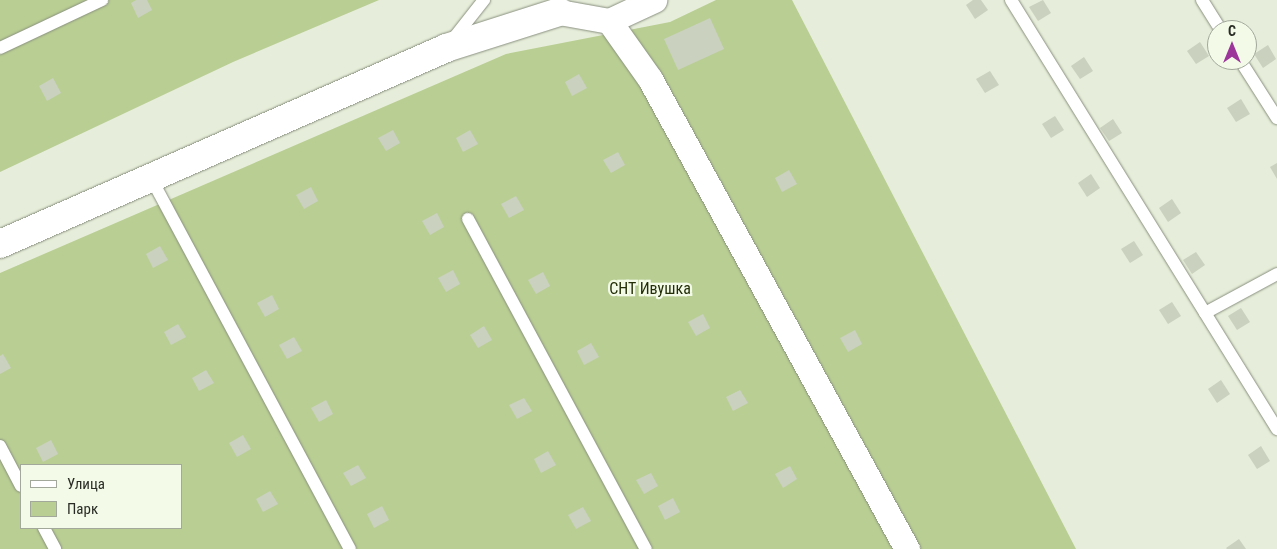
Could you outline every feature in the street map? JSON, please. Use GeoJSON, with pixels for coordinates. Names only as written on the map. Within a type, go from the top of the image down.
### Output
{"type":"FeatureCollection","features":[{"type":"Feature","properties":{"kind":"street"},"geometry":{"type":"LineString","coordinates":[[609,20],[654,0]]}},
{"type":"Feature","properties":{"kind":"street"},"geometry":{"type":"LineString","coordinates":[[0,244],[446,48],[559,6],[609,20],[650,79],[907,549]]}},
{"type":"Feature","properties":{"kind":"lane"},"geometry":{"type":"LineString","coordinates":[[0,48],[102,0]]}},
{"type":"Feature","properties":{"kind":"lane"},"geometry":{"type":"LineString","coordinates":[[446,48],[484,0]]}},
{"type":"Feature","properties":{"kind":"lane"},"geometry":{"type":"LineString","coordinates":[[1011,0],[1277,429]]}},
{"type":"Feature","properties":{"kind":"lane"},"geometry":{"type":"LineString","coordinates":[[1202,0],[1215,20]]}},
{"type":"Feature","properties":{"kind":"lane"},"geometry":{"type":"LineString","coordinates":[[1246,70],[1277,118]]}},
{"type":"Feature","properties":{"kind":"lane"},"geometry":{"type":"LineString","coordinates":[[151,178],[350,549]]}},
{"type":"Feature","properties":{"kind":"lane"},"geometry":{"type":"LineString","coordinates":[[468,219],[646,549]]}},
{"type":"Feature","properties":{"kind":"lane"},"geometry":{"type":"LineString","coordinates":[[1205,313],[1277,274]]}},
{"type":"Feature","properties":{"kind":"lane"},"geometry":{"type":"LineString","coordinates":[[0,446],[20,484]]}},
{"type":"Feature","properties":{"kind":"lane"},"geometry":{"type":"LineString","coordinates":[[45,529],[55,549]]}},
{"type":"Feature","properties":{"kind":"green space"},"geometry":{"type":"Polygon","coordinates":[[[0,0],[379,0],[233,62],[0,172],[0,0]]]}},
{"type":"Feature","properties":{"kind":"green space","name":"СНТ Ивушка"},"geometry":{"type":"Polygon","coordinates":[[[716,0],[792,0],[1076,549],[0,549],[0,273],[506,54],[670,22],[716,0]]]}},
{"type":"Feature","properties":{"kind":"building"},"geometry":{"type":"Polygon","coordinates":[[[136,0],[147,0],[152,10],[138,18],[131,3],[136,0]]]}},
{"type":"Feature","properties":{"kind":"building"},"geometry":{"type":"Polygon","coordinates":[[[973,0],[981,0],[988,10],[975,19],[966,5],[973,0]]]}},
{"type":"Feature","properties":{"kind":"building"},"geometry":{"type":"Polygon","coordinates":[[[1043,0],[1051,13],[1038,21],[1029,7],[1043,0]]]}},
{"type":"Feature","properties":{"kind":"building"},"geometry":{"type":"Polygon","coordinates":[[[710,18],[724,49],[678,70],[664,39],[710,18]]]}},
{"type":"Feature","properties":{"kind":"building"},"geometry":{"type":"Polygon","coordinates":[[[1200,42],[1207,53],[1207,57],[1196,64],[1187,51],[1200,42]]]}},
{"type":"Feature","properties":{"kind":"building"},"geometry":{"type":"Polygon","coordinates":[[[1268,45],[1276,59],[1263,68],[1257,59],[1257,52],[1268,45]]]}},
{"type":"Feature","properties":{"kind":"building"},"geometry":{"type":"Polygon","coordinates":[[[1084,57],[1093,71],[1080,79],[1071,66],[1084,57]]]}},
{"type":"Feature","properties":{"kind":"building"},"geometry":{"type":"Polygon","coordinates":[[[990,71],[999,85],[985,93],[976,79],[990,71]]]}},
{"type":"Feature","properties":{"kind":"building"},"geometry":{"type":"Polygon","coordinates":[[[579,74],[587,88],[572,96],[565,82],[579,74]]]}},
{"type":"Feature","properties":{"kind":"building"},"geometry":{"type":"Polygon","coordinates":[[[53,78],[61,93],[47,101],[39,86],[53,78]]]}},
{"type":"Feature","properties":{"kind":"building"},"geometry":{"type":"Polygon","coordinates":[[[1241,99],[1250,114],[1236,122],[1227,108],[1241,99]]]}},
{"type":"Feature","properties":{"kind":"building"},"geometry":{"type":"Polygon","coordinates":[[[1055,116],[1064,130],[1051,138],[1042,124],[1055,116]]]}},
{"type":"Feature","properties":{"kind":"building"},"geometry":{"type":"Polygon","coordinates":[[[1113,119],[1122,133],[1109,141],[1100,128],[1113,119]]]}},
{"type":"Feature","properties":{"kind":"building"},"geometry":{"type":"Polygon","coordinates":[[[393,130],[400,143],[386,151],[378,138],[393,130]]]}},
{"type":"Feature","properties":{"kind":"building"},"geometry":{"type":"Polygon","coordinates":[[[470,130],[478,144],[463,152],[456,138],[470,130]]]}},
{"type":"Feature","properties":{"kind":"building"},"geometry":{"type":"Polygon","coordinates":[[[618,152],[625,165],[611,173],[603,160],[618,152]]]}},
{"type":"Feature","properties":{"kind":"building"},"geometry":{"type":"Polygon","coordinates":[[[1277,163],[1277,179],[1270,167],[1277,163]]]}},
{"type":"Feature","properties":{"kind":"building"},"geometry":{"type":"Polygon","coordinates":[[[789,170],[797,184],[782,192],[775,178],[789,170]]]}},
{"type":"Feature","properties":{"kind":"building"},"geometry":{"type":"Polygon","coordinates":[[[1091,174],[1100,188],[1087,197],[1078,183],[1091,174]]]}},
{"type":"Feature","properties":{"kind":"building"},"geometry":{"type":"Polygon","coordinates":[[[311,187],[318,201],[304,209],[296,195],[311,187]]]}},
{"type":"Feature","properties":{"kind":"building"},"geometry":{"type":"Polygon","coordinates":[[[516,196],[524,210],[509,218],[501,204],[516,196]]]}},
{"type":"Feature","properties":{"kind":"building"},"geometry":{"type":"Polygon","coordinates":[[[1172,199],[1181,213],[1168,222],[1159,208],[1172,199]]]}},
{"type":"Feature","properties":{"kind":"building"},"geometry":{"type":"Polygon","coordinates":[[[437,213],[444,227],[430,235],[422,221],[437,213]]]}},
{"type":"Feature","properties":{"kind":"building"},"geometry":{"type":"Polygon","coordinates":[[[1134,241],[1143,255],[1130,263],[1121,249],[1134,241]]]}},
{"type":"Feature","properties":{"kind":"building"},"geometry":{"type":"Polygon","coordinates":[[[160,246],[168,260],[153,268],[146,254],[160,246]]]}},
{"type":"Feature","properties":{"kind":"building"},"geometry":{"type":"Polygon","coordinates":[[[1196,252],[1205,265],[1192,274],[1183,260],[1196,252]]]}},
{"type":"Feature","properties":{"kind":"building"},"geometry":{"type":"Polygon","coordinates":[[[453,270],[460,284],[446,292],[438,278],[453,270]]]}},
{"type":"Feature","properties":{"kind":"building"},"geometry":{"type":"Polygon","coordinates":[[[543,272],[550,286],[536,294],[528,280],[543,272]]]}},
{"type":"Feature","properties":{"kind":"building"},"geometry":{"type":"Polygon","coordinates":[[[272,295],[279,309],[265,317],[257,303],[272,295]]]}},
{"type":"Feature","properties":{"kind":"building"},"geometry":{"type":"Polygon","coordinates":[[[1172,302],[1181,316],[1168,324],[1159,310],[1172,302]]]}},
{"type":"Feature","properties":{"kind":"building"},"geometry":{"type":"Polygon","coordinates":[[[1241,308],[1250,322],[1237,330],[1228,316],[1241,308]]]}},
{"type":"Feature","properties":{"kind":"building"},"geometry":{"type":"Polygon","coordinates":[[[703,314],[710,328],[696,336],[688,322],[703,314]]]}},
{"type":"Feature","properties":{"kind":"building"},"geometry":{"type":"Polygon","coordinates":[[[178,324],[186,337],[171,345],[164,332],[178,324]]]}},
{"type":"Feature","properties":{"kind":"building"},"geometry":{"type":"Polygon","coordinates":[[[484,326],[492,340],[478,348],[470,335],[484,326]]]}},
{"type":"Feature","properties":{"kind":"building"},"geometry":{"type":"Polygon","coordinates":[[[855,330],[862,344],[848,352],[840,338],[855,330]]]}},
{"type":"Feature","properties":{"kind":"building"},"geometry":{"type":"Polygon","coordinates":[[[294,337],[302,351],[287,359],[279,345],[294,337]]]}},
{"type":"Feature","properties":{"kind":"building"},"geometry":{"type":"Polygon","coordinates":[[[591,343],[599,357],[584,365],[577,351],[591,343]]]}},
{"type":"Feature","properties":{"kind":"building"},"geometry":{"type":"Polygon","coordinates":[[[3,354],[11,368],[0,374],[0,356],[3,354]]]}},
{"type":"Feature","properties":{"kind":"building"},"geometry":{"type":"Polygon","coordinates":[[[206,370],[214,383],[199,391],[192,378],[206,370]]]}},
{"type":"Feature","properties":{"kind":"building"},"geometry":{"type":"Polygon","coordinates":[[[1221,380],[1230,394],[1217,403],[1208,389],[1221,380]]]}},
{"type":"Feature","properties":{"kind":"building"},"geometry":{"type":"Polygon","coordinates":[[[740,390],[748,403],[733,411],[726,397],[740,390]]]}},
{"type":"Feature","properties":{"kind":"building"},"geometry":{"type":"Polygon","coordinates":[[[524,398],[532,411],[517,419],[509,405],[524,398]]]}},
{"type":"Feature","properties":{"kind":"building"},"geometry":{"type":"Polygon","coordinates":[[[326,400],[333,414],[319,422],[311,408],[326,400]]]}},
{"type":"Feature","properties":{"kind":"building"},"geometry":{"type":"Polygon","coordinates":[[[243,435],[251,449],[237,457],[229,443],[243,435]]]}},
{"type":"Feature","properties":{"kind":"building"},"geometry":{"type":"Polygon","coordinates":[[[51,440],[58,454],[43,462],[36,448],[51,440]]]}},
{"type":"Feature","properties":{"kind":"building"},"geometry":{"type":"Polygon","coordinates":[[[1261,446],[1270,461],[1257,469],[1248,455],[1261,446]]]}},
{"type":"Feature","properties":{"kind":"building"},"geometry":{"type":"Polygon","coordinates":[[[548,451],[556,465],[541,473],[534,459],[548,451]]]}},
{"type":"Feature","properties":{"kind":"building"},"geometry":{"type":"Polygon","coordinates":[[[358,465],[366,478],[351,486],[343,473],[358,465]]]}},
{"type":"Feature","properties":{"kind":"building"},"geometry":{"type":"Polygon","coordinates":[[[790,466],[797,479],[783,488],[775,474],[790,466]]]}},
{"type":"Feature","properties":{"kind":"building"},"geometry":{"type":"Polygon","coordinates":[[[651,473],[658,486],[644,494],[636,480],[651,473]]]}},
{"type":"Feature","properties":{"kind":"building"},"geometry":{"type":"Polygon","coordinates":[[[270,491],[278,504],[263,512],[256,499],[270,491]]]}},
{"type":"Feature","properties":{"kind":"building"},"geometry":{"type":"Polygon","coordinates":[[[673,498],[680,512],[665,520],[658,506],[673,498]]]}},
{"type":"Feature","properties":{"kind":"building"},"geometry":{"type":"Polygon","coordinates":[[[382,506],[389,520],[374,528],[367,514],[382,506]]]}},
{"type":"Feature","properties":{"kind":"building"},"geometry":{"type":"Polygon","coordinates":[[[583,507],[591,521],[576,529],[568,515],[583,507]]]}},
{"type":"Feature","properties":{"kind":"building"},"geometry":{"type":"Polygon","coordinates":[[[1239,539],[1246,549],[1226,548],[1239,539]]]}}]}
